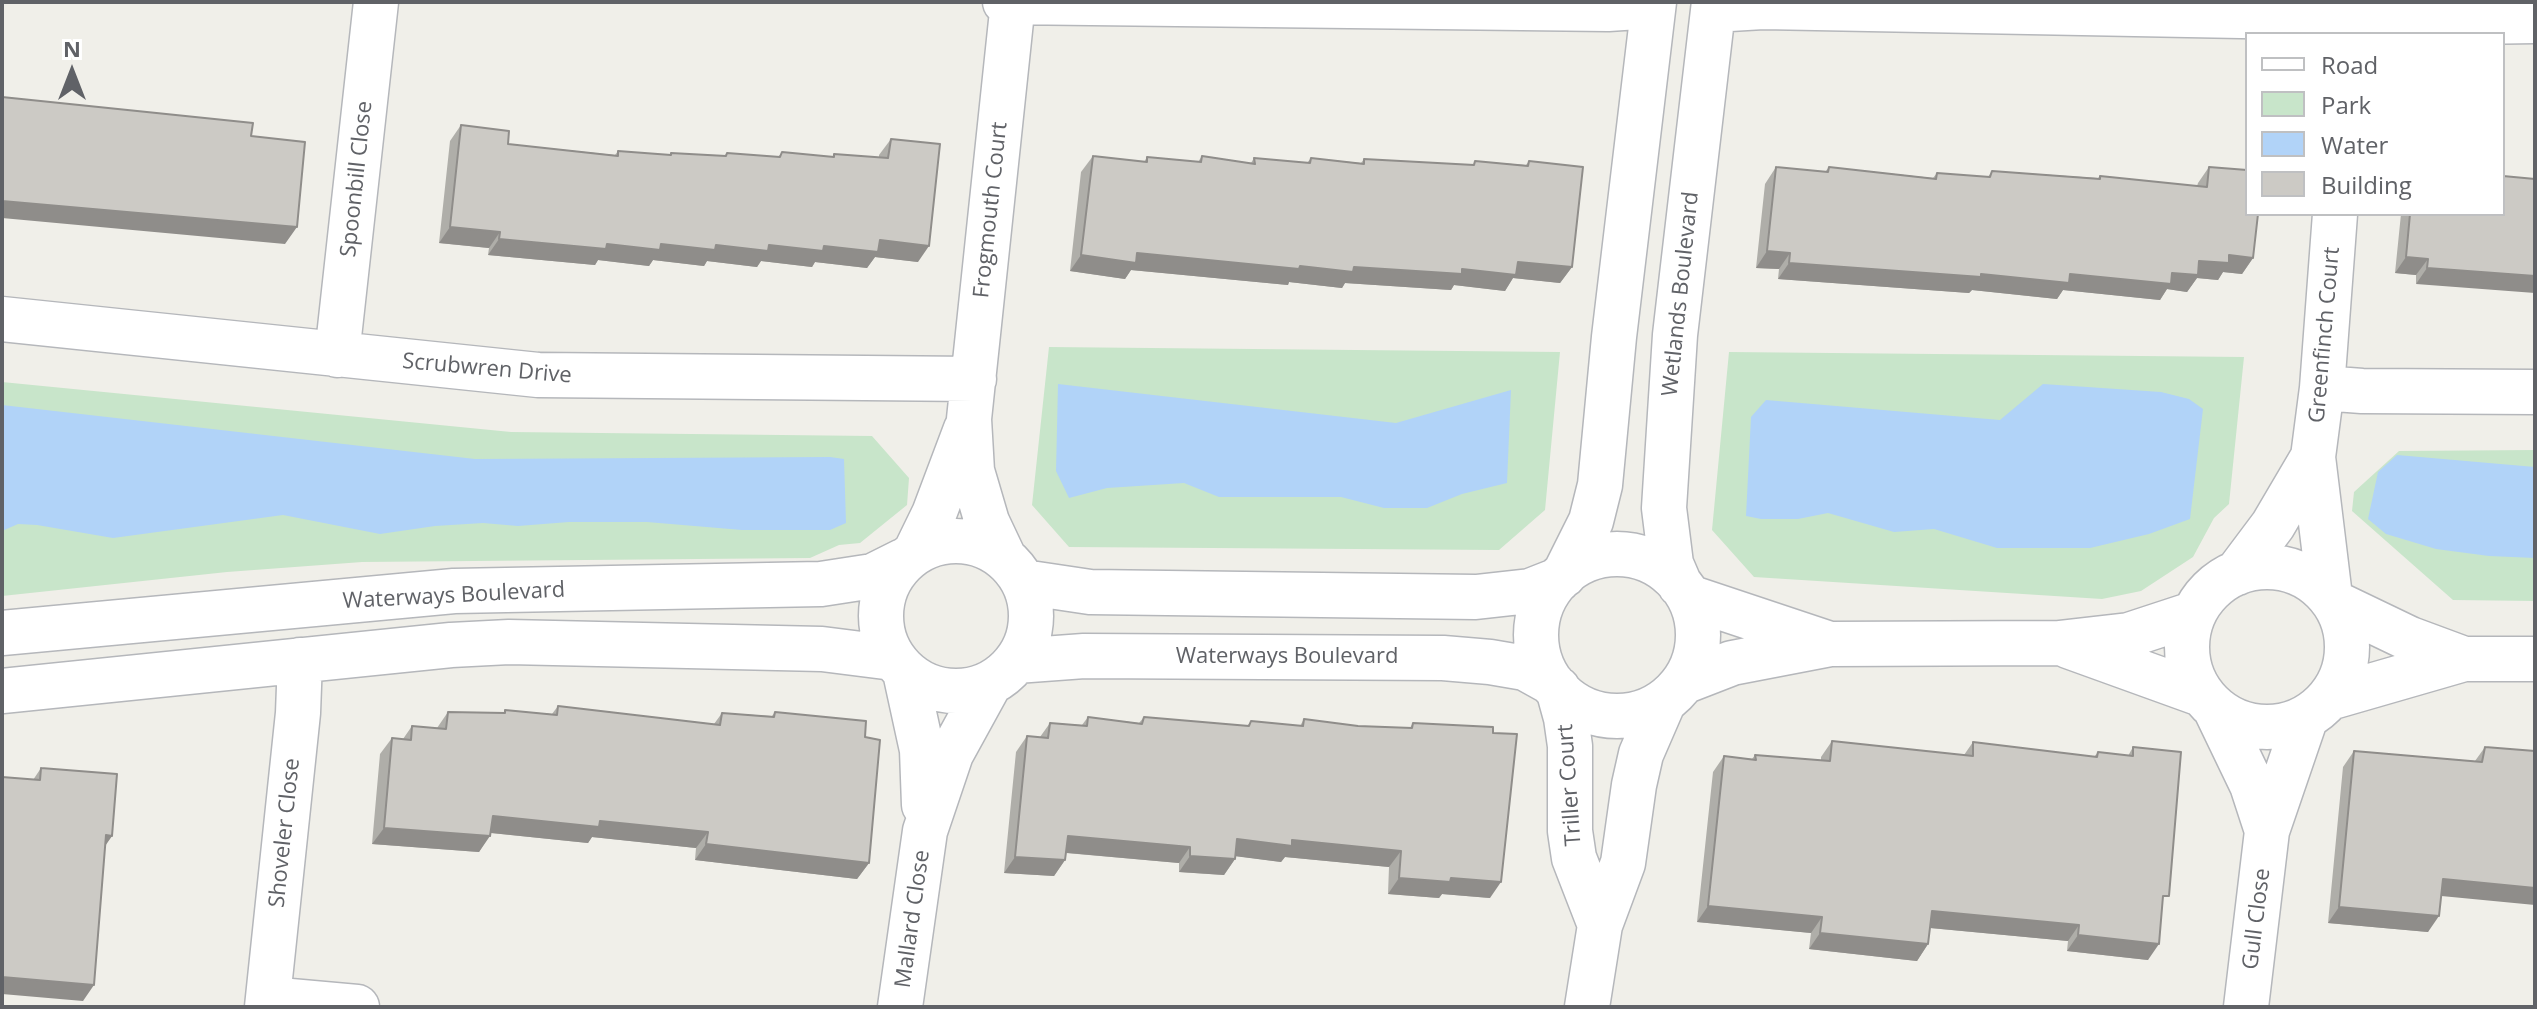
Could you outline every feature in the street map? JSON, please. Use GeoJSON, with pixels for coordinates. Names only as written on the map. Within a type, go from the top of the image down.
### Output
{"type":"FeatureCollection","features":[{"type":"Feature","properties":{"kind":"street","name":"Spoonbill Close"},"geometry":{"type":"LineString","coordinates":[[337,355],[376,2]]}},
{"type":"Feature","properties":{"kind":"street"},"geometry":{"type":"LineString","coordinates":[[1005,2],[1608,9],[1654,4],[1614,337],[1600,485],[1591,521],[1561,578],[1544,602],[1536,630],[1540,659],[1555,686],[1580,707],[1610,715],[1637,713],[1732,663],[1831,644],[2059,643],[2129,635],[2193,614]]}},
{"type":"Feature","properties":{"kind":"street","name":"Frogmouth Court"},"geometry":{"type":"LineString","coordinates":[[1013,2],[972,399],[972,471],[987,522],[1014,570]]}},
{"type":"Feature","properties":{"kind":"street"},"geometry":{"type":"LineString","coordinates":[[1713,6],[2535,21]]}},
{"type":"Feature","properties":{"kind":"street","name":"Wetlands Boulevard"},"geometry":{"type":"LineString","coordinates":[[1684,591],[1671,564],[1664,508],[1675,335],[1713,6]]}},
{"type":"Feature","properties":{"kind":"street","name":"Greenfinch Court"},"geometry":{"type":"LineString","coordinates":[[2332,600],[2313,457],[2322,388],[2335,216]]}},
{"type":"Feature","properties":{"kind":"street","name":"Scrubwren Drive"},"geometry":{"type":"LineString","coordinates":[[2,319],[538,375],[972,399]]}},
{"type":"Feature","properties":{"kind":"street"},"geometry":{"type":"LineString","coordinates":[[2322,388],[2535,392]]}},
{"type":"Feature","properties":{"kind":"street","name":"Frogmouth Court"},"geometry":{"type":"LineString","coordinates":[[909,557],[934,514],[972,399]]}},
{"type":"Feature","properties":{"kind":"street","name":"Greenfinch Court"},"geometry":{"type":"LineString","coordinates":[[2237,573],[2273,525],[2313,457]]}},
{"type":"Feature","properties":{"kind":"street"},"geometry":{"type":"LineString","coordinates":[[970,542],[988,548],[1014,570],[1030,602],[1031,622],[1026,642],[1003,672],[969,689],[946,690],[924,684],[899,665],[884,639],[880,618],[882,597],[890,578],[909,557],[932,544],[970,542]]}},
{"type":"Feature","properties":{"kind":"street"},"geometry":{"type":"LineString","coordinates":[[1014,570],[1090,592],[1476,597],[1530,591],[1561,578],[1587,560],[1622,555],[1653,563],[1670,574],[1684,591],[1697,620],[1698,643],[1693,663],[1673,692],[1641,754],[1623,863],[1600,925],[1587,1007]]}},
{"type":"Feature","properties":{"kind":"street","name":"Waterways Boulevard"},"geometry":{"type":"LineString","coordinates":[[2,633],[454,591],[821,584],[873,576],[909,557]]}},
{"type":"Feature","properties":{"kind":"street"},"geometry":{"type":"LineString","coordinates":[[2208,701],[2191,675],[2187,654],[2187,634],[2193,614],[2211,589],[2237,573],[2259,567],[2283,568],[2305,577],[2332,600],[2410,639],[2464,659]]}},
{"type":"Feature","properties":{"kind":"street"},"geometry":{"type":"LineString","coordinates":[[1684,591],[1831,644]]}},
{"type":"Feature","properties":{"kind":"street"},"geometry":{"type":"LineString","coordinates":[[2317,708],[2342,676],[2347,652],[2345,626],[2332,600]]}},
{"type":"Feature","properties":{"kind":"street"},"geometry":{"type":"LineString","coordinates":[[2,691],[451,645],[509,642],[822,649],[899,665]]}},
{"type":"Feature","properties":{"kind":"street"},"geometry":{"type":"LineString","coordinates":[[2059,643],[2208,701],[2236,721],[2259,726],[2283,725],[2317,708],[2464,659],[2535,659]]}},
{"type":"Feature","properties":{"kind":"street","name":"Waterways Boulevard"},"geometry":{"type":"LineString","coordinates":[[1003,672],[1084,656],[1443,658],[1525,668],[1555,686]]}},
{"type":"Feature","properties":{"kind":"street","name":"Shoveler Close"},"geometry":{"type":"LineString","coordinates":[[267,1003],[298,713],[300,660]]}},
{"type":"Feature","properties":{"kind":"street","name":"Mallard Close"},"geometry":{"type":"LineString","coordinates":[[899,665],[922,750],[925,831],[900,1007]]}},
{"type":"Feature","properties":{"kind":"street","name":"Mallard Close"},"geometry":{"type":"LineString","coordinates":[[925,831],[951,754],[1003,672]]}},
{"type":"Feature","properties":{"kind":"street","name":"Triller Court"},"geometry":{"type":"LineString","coordinates":[[1555,686],[1566,718],[1570,746],[1570,831],[1574,858],[1600,925]]}},
{"type":"Feature","properties":{"kind":"street","name":"Gull Close"},"geometry":{"type":"LineString","coordinates":[[2208,701],[2252,785],[2267,831]]}},
{"type":"Feature","properties":{"kind":"street","name":"Gull Close"},"geometry":{"type":"LineString","coordinates":[[2246,1007],[2267,831],[2317,708]]}},
{"type":"Feature","properties":{"kind":"street"},"geometry":{"type":"LineString","coordinates":[[267,1003],[357,1007]]}},
{"type":"Feature","properties":{"kind":"green space"},"geometry":{"type":"Polygon","coordinates":[[[1049,347],[1560,352],[1545,510],[1499,550],[1069,547],[1032,505],[1049,347]]]}},
{"type":"Feature","properties":{"kind":"green space"},"geometry":{"type":"Polygon","coordinates":[[[1729,352],[2244,357],[2229,504],[2214,518],[2193,557],[2141,591],[2102,599],[1754,577],[1712,530],[1729,352]]]}},
{"type":"Feature","properties":{"kind":"green space"},"geometry":{"type":"Polygon","coordinates":[[[2,382],[511,432],[872,436],[909,478],[907,505],[860,543],[839,545],[810,558],[362,562],[227,572],[2,596],[2,382]]]}},
{"type":"Feature","properties":{"kind":"green space"},"geometry":{"type":"Polygon","coordinates":[[[2535,450],[2535,601],[2453,600],[2352,511],[2354,492],[2399,451],[2535,450]]]}},
{"type":"Feature","properties":{"kind":"water"},"geometry":{"type":"Polygon","coordinates":[[[1058,384],[1396,423],[1511,390],[1507,483],[1462,494],[1427,508],[1384,508],[1341,497],[1219,497],[1184,483],[1107,488],[1069,498],[1056,471],[1058,384]]]}},
{"type":"Feature","properties":{"kind":"water"},"geometry":{"type":"Polygon","coordinates":[[[2043,384],[2161,392],[2189,399],[2203,409],[2190,519],[2149,534],[2090,548],[1997,548],[1934,529],[1894,532],[1828,513],[1798,519],[1746,516],[1751,417],[1766,400],[2000,420],[2043,384]]]}},
{"type":"Feature","properties":{"kind":"water"},"geometry":{"type":"Polygon","coordinates":[[[2,405],[475,459],[830,457],[844,459],[846,523],[830,530],[742,530],[647,522],[569,522],[518,526],[483,523],[380,534],[283,515],[113,538],[37,525],[18,524],[2,531],[2,405]]]}},
{"type":"Feature","properties":{"kind":"water"},"geometry":{"type":"Polygon","coordinates":[[[2397,455],[2535,467],[2535,558],[2436,549],[2386,534],[2368,519],[2378,472],[2397,455]]]}},
{"type":"Feature","properties":{"kind":"building"},"geometry":{"type":"Polygon","coordinates":[[[2,97],[253,123],[251,136],[305,142],[297,227],[2,201],[2,97]]]}},
{"type":"Feature","properties":{"kind":"building"},"geometry":{"type":"Polygon","coordinates":[[[461,125],[509,131],[508,144],[618,156],[618,151],[780,157],[782,152],[888,158],[891,139],[940,144],[929,246],[880,240],[878,252],[824,246],[823,251],[769,245],[768,251],[716,245],[715,250],[661,244],[660,250],[607,244],[606,249],[499,239],[500,232],[450,227],[461,125]]]}},
{"type":"Feature","properties":{"kind":"building"},"geometry":{"type":"Polygon","coordinates":[[[1093,156],[1147,162],[1147,157],[1201,162],[1202,156],[1255,164],[1254,158],[1310,163],[1311,158],[1364,164],[1364,159],[1474,165],[1475,161],[1528,166],[1529,161],[1583,167],[1572,267],[1518,262],[1516,275],[1462,269],[1462,274],[1354,267],[1353,272],[1137,253],[1136,263],[1081,255],[1093,156]]]}},
{"type":"Feature","properties":{"kind":"building"},"geometry":{"type":"Polygon","coordinates":[[[1776,167],[1828,172],[1829,167],[1936,179],[1937,173],[1990,177],[1992,171],[2100,179],[2100,176],[2207,187],[2209,167],[2245,170],[2245,216],[2258,216],[2253,258],[2229,255],[2229,263],[2199,261],[2198,275],[2172,273],[2171,284],[2070,274],[2069,283],[1981,274],[1981,277],[1789,263],[1790,253],[1767,251],[1776,167]]]}},
{"type":"Feature","properties":{"kind":"building"},"geometry":{"type":"Polygon","coordinates":[[[2505,176],[2535,179],[2535,276],[2427,268],[2428,259],[2406,257],[2410,216],[2505,216],[2505,176]]]}},
{"type":"Feature","properties":{"kind":"building"},"geometry":{"type":"Polygon","coordinates":[[[558,706],[720,725],[722,713],[774,717],[775,712],[866,721],[865,737],[880,740],[869,863],[706,844],[708,832],[600,821],[599,827],[493,816],[490,836],[384,828],[392,738],[411,740],[412,726],[446,729],[448,712],[505,713],[505,710],[557,715],[558,706]]]}},
{"type":"Feature","properties":{"kind":"building"},"geometry":{"type":"Polygon","coordinates":[[[1088,717],[1142,724],[1144,717],[1249,726],[1251,721],[1303,726],[1304,719],[1358,726],[1412,728],[1413,723],[1493,727],[1493,733],[1517,734],[1501,882],[1399,878],[1401,851],[1292,840],[1292,846],[1237,839],[1235,859],[1190,856],[1190,847],[1068,836],[1065,860],[1015,857],[1027,736],[1048,738],[1050,723],[1087,726],[1088,717]]]}},
{"type":"Feature","properties":{"kind":"building"},"geometry":{"type":"Polygon","coordinates":[[[1832,741],[1973,756],[1973,742],[2097,757],[2098,752],[2133,756],[2133,747],[2181,752],[2169,896],[2163,896],[2159,944],[2078,935],[2079,925],[1932,911],[1928,944],[1820,933],[1822,917],[1708,906],[1724,756],[1756,760],[1755,755],[1830,761],[1832,741]]]}},
{"type":"Feature","properties":{"kind":"building"},"geometry":{"type":"Polygon","coordinates":[[[2485,747],[2535,751],[2535,888],[2443,879],[2439,916],[2339,907],[2354,751],[2482,762],[2485,747]]]}},
{"type":"Feature","properties":{"kind":"building"},"geometry":{"type":"Polygon","coordinates":[[[41,768],[117,774],[112,836],[106,835],[94,985],[2,977],[2,777],[40,780],[41,768]]]}}]}
